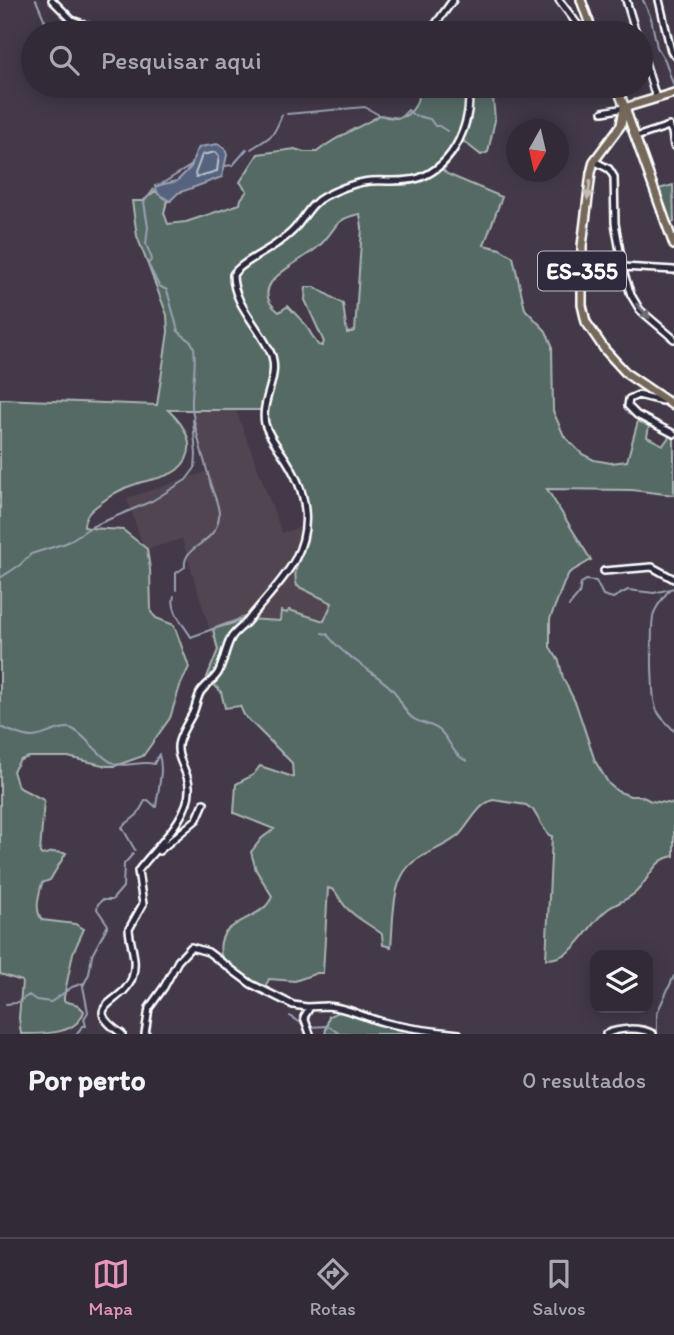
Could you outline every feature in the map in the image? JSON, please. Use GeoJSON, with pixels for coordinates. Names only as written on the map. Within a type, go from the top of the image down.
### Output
{"type":"FeatureCollection","features":[{"type":"Feature","properties":{"kind":"main road"},"geometry":{"type":"LineString","coordinates":[[581,0],[589,21]]}},
{"type":"Feature","properties":{"kind":"main road"},"geometry":{"type":"LineString","coordinates":[[624,107],[673,94]]}},
{"type":"Feature","properties":{"kind":"main road"},"geometry":{"type":"LineString","coordinates":[[621,98],[674,246]]}},
{"type":"Feature","properties":{"kind":"main road","name":"ES-355"},"geometry":{"type":"LineString","coordinates":[[624,107],[618,131],[594,161],[591,173],[582,246],[583,314],[605,350],[627,374],[674,406]]}},
{"type":"Feature","properties":{"kind":"main road"},"geometry":{"type":"LineString","coordinates":[[618,131],[635,134]]}},
{"type":"Feature","properties":{"kind":"street"},"geometry":{"type":"LineString","coordinates":[[52,0],[75,21]]}},
{"type":"Feature","properties":{"kind":"street"},"geometry":{"type":"LineString","coordinates":[[438,21],[453,0]]}},
{"type":"Feature","properties":{"kind":"street"},"geometry":{"type":"LineString","coordinates":[[559,0],[575,21]]}},
{"type":"Feature","properties":{"kind":"street"},"geometry":{"type":"LineString","coordinates":[[626,0],[632,21]]}},
{"type":"Feature","properties":{"kind":"street"},"geometry":{"type":"LineString","coordinates":[[659,0],[674,55]]}},
{"type":"Feature","properties":{"kind":"street"},"geometry":{"type":"LineString","coordinates":[[653,88],[656,98]]}},
{"type":"Feature","properties":{"kind":"street"},"geometry":{"type":"LineString","coordinates":[[154,854],[185,810],[190,787],[177,749],[200,693],[217,674],[232,636],[298,558],[305,539],[303,493],[265,422],[265,403],[274,371],[272,357],[238,295],[233,280],[234,272],[284,239],[318,200],[362,183],[416,179],[435,170],[459,141],[467,124],[470,98]]}},
{"type":"Feature","properties":{"kind":"street"},"geometry":{"type":"LineString","coordinates":[[603,113],[624,107]]}},
{"type":"Feature","properties":{"kind":"street"},"geometry":{"type":"LineString","coordinates":[[635,134],[669,126],[674,146]]}},
{"type":"Feature","properties":{"kind":"street"},"geometry":{"type":"LineString","coordinates":[[594,161],[609,169],[614,177],[614,216],[623,267],[635,303],[648,318],[674,339]]}},
{"type":"Feature","properties":{"kind":"street"},"geometry":{"type":"LineString","coordinates":[[623,267],[674,271]]}},
{"type":"Feature","properties":{"kind":"street"},"geometry":{"type":"LineString","coordinates":[[665,402],[638,395],[629,400],[628,406],[637,415],[674,434]]}},
{"type":"Feature","properties":{"kind":"street"},"geometry":{"type":"LineString","coordinates":[[604,571],[648,567],[674,579]]}},
{"type":"Feature","properties":{"kind":"street"},"geometry":{"type":"LineString","coordinates":[[122,1034],[105,1021],[103,1008],[122,994],[131,980],[135,957],[129,929],[131,920],[143,904],[138,871],[154,854],[197,819],[204,803]]}},
{"type":"Feature","properties":{"kind":"street"},"geometry":{"type":"LineString","coordinates":[[145,1034],[149,1008],[178,961],[191,947],[208,952],[251,984],[293,1005],[343,1007],[418,1031],[459,1034]]}},
{"type":"Feature","properties":{"kind":"street"},"geometry":{"type":"LineString","coordinates":[[310,1034],[304,1020],[307,1009],[327,1006]]}},
{"type":"Feature","properties":{"kind":"street"},"geometry":{"type":"LineString","coordinates":[[606,1034],[645,1030],[653,1034]]}},
{"type":"Feature","properties":{"kind":"shaded area"},"geometry":{"type":"Polygon","coordinates":[[[228,389],[282,533],[309,524],[342,625],[218,658],[182,539],[144,550],[127,498],[209,471],[188,404],[228,389]]]}},
{"type":"Feature","properties":{"kind":"green space"},"geometry":{"type":"Polygon","coordinates":[[[493,98],[495,120],[488,152],[481,155],[462,140],[456,154],[443,170],[502,197],[484,245],[500,249],[513,257],[525,309],[546,331],[552,345],[553,411],[564,436],[582,454],[594,460],[611,463],[627,461],[638,421],[649,426],[647,437],[663,445],[672,433],[674,435],[674,495],[632,490],[547,489],[591,560],[569,573],[564,583],[550,619],[550,647],[559,661],[563,678],[576,704],[595,761],[609,784],[617,791],[630,796],[674,804],[674,856],[656,865],[633,895],[600,916],[574,947],[557,958],[546,959],[552,836],[548,835],[533,810],[526,805],[493,800],[478,810],[454,839],[416,860],[408,868],[397,888],[391,947],[383,945],[382,934],[353,914],[335,892],[328,888],[323,973],[295,981],[269,979],[264,989],[243,978],[222,959],[220,945],[230,928],[267,905],[272,896],[256,870],[251,852],[262,838],[274,829],[234,813],[236,784],[253,775],[260,766],[293,777],[292,763],[244,715],[240,706],[225,708],[221,692],[207,677],[218,650],[213,629],[247,619],[280,621],[281,611],[287,613],[289,610],[324,621],[332,603],[297,586],[296,570],[304,533],[302,504],[286,464],[265,432],[262,410],[168,410],[185,430],[188,438],[188,454],[184,462],[177,470],[167,475],[111,495],[90,512],[84,527],[123,530],[147,549],[151,612],[156,618],[174,625],[189,667],[170,718],[143,756],[115,766],[68,757],[29,757],[20,760],[13,771],[18,787],[44,800],[40,853],[66,853],[50,880],[42,883],[38,902],[40,916],[42,920],[75,924],[84,929],[73,953],[64,997],[64,1001],[78,1005],[84,1011],[81,1019],[60,1031],[21,1034],[19,1018],[22,981],[0,974],[0,399],[157,405],[168,332],[167,315],[137,236],[132,201],[143,201],[155,191],[169,201],[164,213],[168,224],[186,222],[240,204],[247,191],[240,182],[258,154],[295,149],[317,152],[380,115],[395,118],[407,115],[418,99],[493,98]],[[360,214],[339,222],[319,246],[279,274],[267,292],[269,301],[279,312],[288,306],[305,324],[318,345],[322,346],[324,342],[305,300],[306,287],[315,287],[343,304],[347,333],[355,331],[362,227],[360,214]]]}},
{"type":"Feature","properties":{"kind":"green space"},"geometry":{"type":"Polygon","coordinates":[[[673,185],[674,222],[667,222],[655,190],[673,185]]]}},
{"type":"Feature","properties":{"kind":"green space"},"geometry":{"type":"Polygon","coordinates":[[[341,1011],[427,1034],[325,1034],[329,1016],[341,1011]]]}},
{"type":"Feature","properties":{"kind":"water"},"geometry":{"type":"Polygon","coordinates":[[[218,144],[225,149],[227,155],[222,177],[178,193],[170,201],[158,194],[155,186],[177,181],[191,167],[200,147],[218,144]]]}},
{"type":"Feature","properties":{"kind":"waterway"},"geometry":{"type":"LineString","coordinates":[[36,0],[45,21]]}},
{"type":"Feature","properties":{"kind":"waterway"},"geometry":{"type":"LineString","coordinates":[[643,0],[652,21]]}},
{"type":"Feature","properties":{"kind":"waterway"},"geometry":{"type":"LineString","coordinates":[[653,28],[657,47],[665,60],[674,87]]}},
{"type":"Feature","properties":{"kind":"waterway"},"geometry":{"type":"LineString","coordinates":[[287,114],[365,107],[379,115],[400,118],[408,110],[413,115],[430,119],[435,126],[447,131]]}},
{"type":"Feature","properties":{"kind":"waterway"},"geometry":{"type":"LineString","coordinates":[[251,149],[271,136],[282,115]]}},
{"type":"Feature","properties":{"kind":"waterway"},"geometry":{"type":"LineString","coordinates":[[225,166],[233,165],[247,149]]}},
{"type":"Feature","properties":{"kind":"waterway"},"geometry":{"type":"LineString","coordinates":[[158,186],[192,165]]}},
{"type":"Feature","properties":{"kind":"waterway"},"geometry":{"type":"LineString","coordinates":[[154,189],[144,202],[148,227],[146,244],[152,259],[148,264],[159,286],[167,290],[178,331],[194,348],[193,417],[219,513],[217,526],[212,534],[189,554],[185,567],[176,573],[176,590]]}},
{"type":"Feature","properties":{"kind":"waterway"},"geometry":{"type":"LineString","coordinates":[[0,578],[31,554],[66,543],[91,527],[152,501],[186,480],[195,468],[193,420]]}},
{"type":"Feature","properties":{"kind":"waterway"},"geometry":{"type":"LineString","coordinates":[[569,606],[579,594],[581,583],[586,580],[596,581],[603,595],[613,598],[628,590],[654,593],[674,588]]}},
{"type":"Feature","properties":{"kind":"waterway"},"geometry":{"type":"LineString","coordinates":[[669,590],[654,613],[652,673],[656,709],[674,731]]}},
{"type":"Feature","properties":{"kind":"waterway"},"geometry":{"type":"LineString","coordinates":[[174,596],[176,612],[191,637],[248,616]]}},
{"type":"Feature","properties":{"kind":"waterway"},"geometry":{"type":"LineString","coordinates":[[322,633],[327,634],[341,649],[392,689],[410,716],[439,730],[458,755],[467,761]]}},
{"type":"Feature","properties":{"kind":"waterway"},"geometry":{"type":"LineString","coordinates":[[0,727],[32,737],[59,729],[73,729],[106,759],[116,764],[154,764],[159,754]]}},
{"type":"Feature","properties":{"kind":"waterway"},"geometry":{"type":"LineString","coordinates":[[135,850],[122,827],[137,815],[145,801],[148,800],[156,807],[161,774],[159,755]]}},
{"type":"Feature","properties":{"kind":"waterway"},"geometry":{"type":"LineString","coordinates":[[77,1034],[82,1026],[86,1026],[84,1019],[88,1012],[83,986],[89,974],[92,955],[108,925],[97,909],[98,904],[102,900],[112,900],[123,887],[124,864],[133,854]]}},
{"type":"Feature","properties":{"kind":"waterway"},"geometry":{"type":"LineString","coordinates":[[657,1034],[657,1013],[674,976]]}},
{"type":"Feature","properties":{"kind":"waterway"},"geometry":{"type":"LineString","coordinates":[[6,1004],[16,1003],[29,995],[36,1000],[51,1002],[72,987],[84,983]]}},
{"type":"Feature","properties":{"kind":"waterway"},"geometry":{"type":"LineString","coordinates":[[290,1016],[304,1025]]}},
{"type":"Feature","properties":{"kind":"waterway"},"geometry":{"type":"LineString","coordinates":[[309,1027],[328,1026],[340,1034]]}}]}
